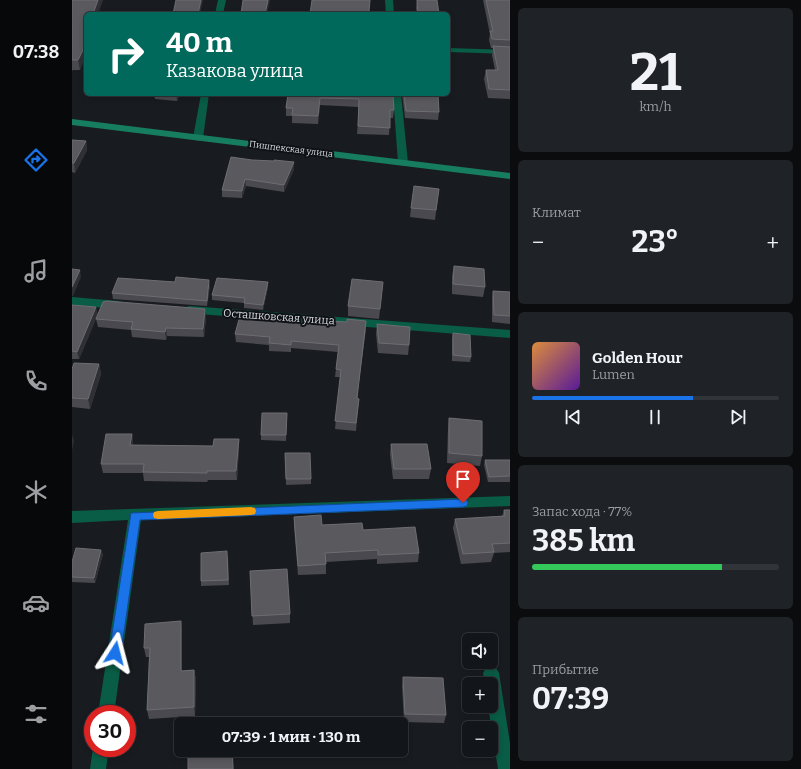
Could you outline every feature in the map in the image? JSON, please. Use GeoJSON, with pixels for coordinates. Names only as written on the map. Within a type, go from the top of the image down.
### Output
{"type":"FeatureCollection","features":[{"type":"Feature","properties":{"kind":"street"},"geometry":{"type":"LineString","coordinates":[[219,12],[222,0]]}},
{"type":"Feature","properties":{"kind":"street"},"geometry":{"type":"LineString","coordinates":[[389,0],[390,12]]}},
{"type":"Feature","properties":{"kind":"street"},"geometry":{"type":"LineString","coordinates":[[450,50],[510,52]]}},
{"type":"Feature","properties":{"kind":"street"},"geometry":{"type":"LineString","coordinates":[[198,138],[205,96]]}},
{"type":"Feature","properties":{"kind":"street"},"geometry":{"type":"LineString","coordinates":[[397,96],[403,163]]}},
{"type":"Feature","properties":{"kind":"street","name":"Пишпекская улица"},"geometry":{"type":"LineString","coordinates":[[72,122],[510,176]]}},
{"type":"Feature","properties":{"kind":"street"},"geometry":{"type":"LineString","coordinates":[[72,301],[128,305]]}},
{"type":"Feature","properties":{"kind":"street","name":"Осташковская улица"},"geometry":{"type":"LineString","coordinates":[[176,309],[510,334]]}},
{"type":"Feature","properties":{"kind":"street"},"geometry":{"type":"LineString","coordinates":[[72,517],[135,516],[510,501]]}},
{"type":"Feature","properties":{"kind":"street"},"geometry":{"type":"LineString","coordinates":[[107,705],[135,516]]}},
{"type":"Feature","properties":{"kind":"street"},"geometry":{"type":"LineString","coordinates":[[491,673],[506,769]]}},
{"type":"Feature","properties":{"kind":"street"},"geometry":{"type":"LineString","coordinates":[[98,769],[100,757]]}},
{"type":"Feature","properties":{"kind":"building"},"geometry":{"type":"Polygon","coordinates":[[[72,0],[98,0],[94,12],[84,12],[84,48],[78,60],[72,60],[72,0]]]}},
{"type":"Feature","properties":{"kind":"building"},"geometry":{"type":"Polygon","coordinates":[[[176,0],[201,0],[198,12],[173,12],[176,0]]]}},
{"type":"Feature","properties":{"kind":"building"},"geometry":{"type":"Polygon","coordinates":[[[243,0],[268,0],[265,12],[241,12],[243,0]]]}},
{"type":"Feature","properties":{"kind":"building"},"geometry":{"type":"Polygon","coordinates":[[[312,0],[370,0],[368,12],[310,12],[312,0]]]}},
{"type":"Feature","properties":{"kind":"building"},"geometry":{"type":"Polygon","coordinates":[[[417,0],[437,0],[439,12],[418,12],[417,0]]]}},
{"type":"Feature","properties":{"kind":"building"},"geometry":{"type":"Polygon","coordinates":[[[486,0],[510,0],[510,40],[492,39],[490,31],[493,31],[486,0]]]}},
{"type":"Feature","properties":{"kind":"building"},"geometry":{"type":"Polygon","coordinates":[[[493,46],[510,47],[510,90],[489,89],[486,70],[498,70],[493,46]]]}},
{"type":"Feature","properties":{"kind":"building"},"geometry":{"type":"Polygon","coordinates":[[[288,96],[393,96],[394,110],[390,110],[390,128],[358,126],[359,99],[320,98],[318,116],[292,115],[293,108],[286,108],[288,96]]]}},
{"type":"Feature","properties":{"kind":"building"},"geometry":{"type":"Polygon","coordinates":[[[404,96],[438,96],[439,112],[406,111],[404,96]]]}},
{"type":"Feature","properties":{"kind":"building"},"geometry":{"type":"Polygon","coordinates":[[[72,140],[86,141],[74,163],[72,163],[72,140]]]}},
{"type":"Feature","properties":{"kind":"building"},"geometry":{"type":"Polygon","coordinates":[[[231,157],[252,160],[294,162],[284,185],[245,179],[242,191],[222,190],[231,157]]]}},
{"type":"Feature","properties":{"kind":"building"},"geometry":{"type":"Polygon","coordinates":[[[414,186],[439,189],[436,210],[411,208],[414,186]]]}},
{"type":"Feature","properties":{"kind":"building"},"geometry":{"type":"Polygon","coordinates":[[[454,266],[484,269],[485,287],[453,284],[454,266]]]}},
{"type":"Feature","properties":{"kind":"building"},"geometry":{"type":"Polygon","coordinates":[[[72,269],[80,270],[72,287],[72,269]]]}},
{"type":"Feature","properties":{"kind":"building"},"geometry":{"type":"Polygon","coordinates":[[[176,277],[209,280],[207,301],[112,293],[118,278],[175,282],[176,277]]]}},
{"type":"Feature","properties":{"kind":"building"},"geometry":{"type":"Polygon","coordinates":[[[217,278],[268,282],[263,305],[244,303],[245,298],[212,295],[217,278]]]}},
{"type":"Feature","properties":{"kind":"building"},"geometry":{"type":"Polygon","coordinates":[[[352,279],[383,282],[380,309],[348,306],[352,279]]]}},
{"type":"Feature","properties":{"kind":"building"},"geometry":{"type":"Polygon","coordinates":[[[493,291],[510,292],[510,316],[494,315],[493,291]]]}},
{"type":"Feature","properties":{"kind":"building"},"geometry":{"type":"Polygon","coordinates":[[[107,301],[205,309],[203,329],[166,328],[165,332],[131,329],[133,322],[96,319],[103,302],[107,301]]]}},
{"type":"Feature","properties":{"kind":"building"},"geometry":{"type":"Polygon","coordinates":[[[72,305],[96,307],[77,352],[72,351],[72,305]]]}},
{"type":"Feature","properties":{"kind":"building"},"geometry":{"type":"Polygon","coordinates":[[[241,312],[260,313],[259,319],[311,323],[311,320],[347,322],[347,319],[366,321],[357,398],[359,399],[356,423],[335,421],[341,370],[336,369],[339,345],[291,341],[291,345],[269,343],[270,337],[235,334],[241,312]]]}},
{"type":"Feature","properties":{"kind":"building"},"geometry":{"type":"Polygon","coordinates":[[[377,324],[410,327],[409,345],[379,343],[377,324]]]}},
{"type":"Feature","properties":{"kind":"building"},"geometry":{"type":"Polygon","coordinates":[[[453,333],[470,335],[471,357],[453,355],[453,333]]]}},
{"type":"Feature","properties":{"kind":"building"},"geometry":{"type":"Polygon","coordinates":[[[74,363],[99,364],[88,399],[72,398],[72,369],[74,363]]]}},
{"type":"Feature","properties":{"kind":"building"},"geometry":{"type":"Polygon","coordinates":[[[262,413],[287,413],[286,435],[261,435],[262,413]]]}},
{"type":"Feature","properties":{"kind":"building"},"geometry":{"type":"Polygon","coordinates":[[[449,418],[482,421],[482,456],[449,453],[449,418]]]}},
{"type":"Feature","properties":{"kind":"building"},"geometry":{"type":"Polygon","coordinates":[[[106,434],[132,434],[130,445],[213,446],[214,439],[239,439],[236,471],[207,471],[207,473],[143,472],[144,464],[101,464],[106,434]]]}},
{"type":"Feature","properties":{"kind":"building"},"geometry":{"type":"Polygon","coordinates":[[[391,444],[427,444],[431,469],[394,469],[391,444]]]}},
{"type":"Feature","properties":{"kind":"building"},"geometry":{"type":"Polygon","coordinates":[[[285,453],[310,453],[311,479],[286,479],[285,453]]]}},
{"type":"Feature","properties":{"kind":"building"},"geometry":{"type":"Polygon","coordinates":[[[485,460],[510,460],[510,476],[489,477],[485,460]]]}},
{"type":"Feature","properties":{"kind":"building"},"geometry":{"type":"Polygon","coordinates":[[[504,510],[510,510],[510,543],[492,544],[494,552],[463,554],[455,519],[505,516],[504,510]]]}},
{"type":"Feature","properties":{"kind":"building"},"geometry":{"type":"Polygon","coordinates":[[[321,515],[322,525],[362,523],[363,530],[415,527],[419,553],[378,555],[378,550],[325,553],[326,564],[298,566],[294,517],[321,515]]]}},
{"type":"Feature","properties":{"kind":"building"},"geometry":{"type":"Polygon","coordinates":[[[76,548],[101,550],[94,578],[72,577],[72,562],[76,548]]]}},
{"type":"Feature","properties":{"kind":"building"},"geometry":{"type":"Polygon","coordinates":[[[227,551],[228,580],[201,581],[201,553],[227,551]]]}},
{"type":"Feature","properties":{"kind":"building"},"geometry":{"type":"Polygon","coordinates":[[[287,569],[290,614],[252,616],[250,571],[287,569]]]}},
{"type":"Feature","properties":{"kind":"building"},"geometry":{"type":"Polygon","coordinates":[[[181,621],[181,671],[194,670],[194,707],[147,710],[150,648],[144,648],[145,624],[181,621]]]}},
{"type":"Feature","properties":{"kind":"building"},"geometry":{"type":"Polygon","coordinates":[[[403,677],[443,678],[446,715],[405,714],[403,677]]]}},
{"type":"Feature","properties":{"kind":"building"},"geometry":{"type":"Polygon","coordinates":[[[188,757],[232,757],[233,769],[188,769],[188,757]]]}},
{"type":"Feature","properties":{"kind":"slow traffic"},"geometry":{"type":"LineString","coordinates":[[158,515],[251,511]]}},
{"type":"Feature","properties":{"kind":"route"},"geometry":{"type":"LineString","coordinates":[[115,653],[135,516],[463,503]]}}]}
